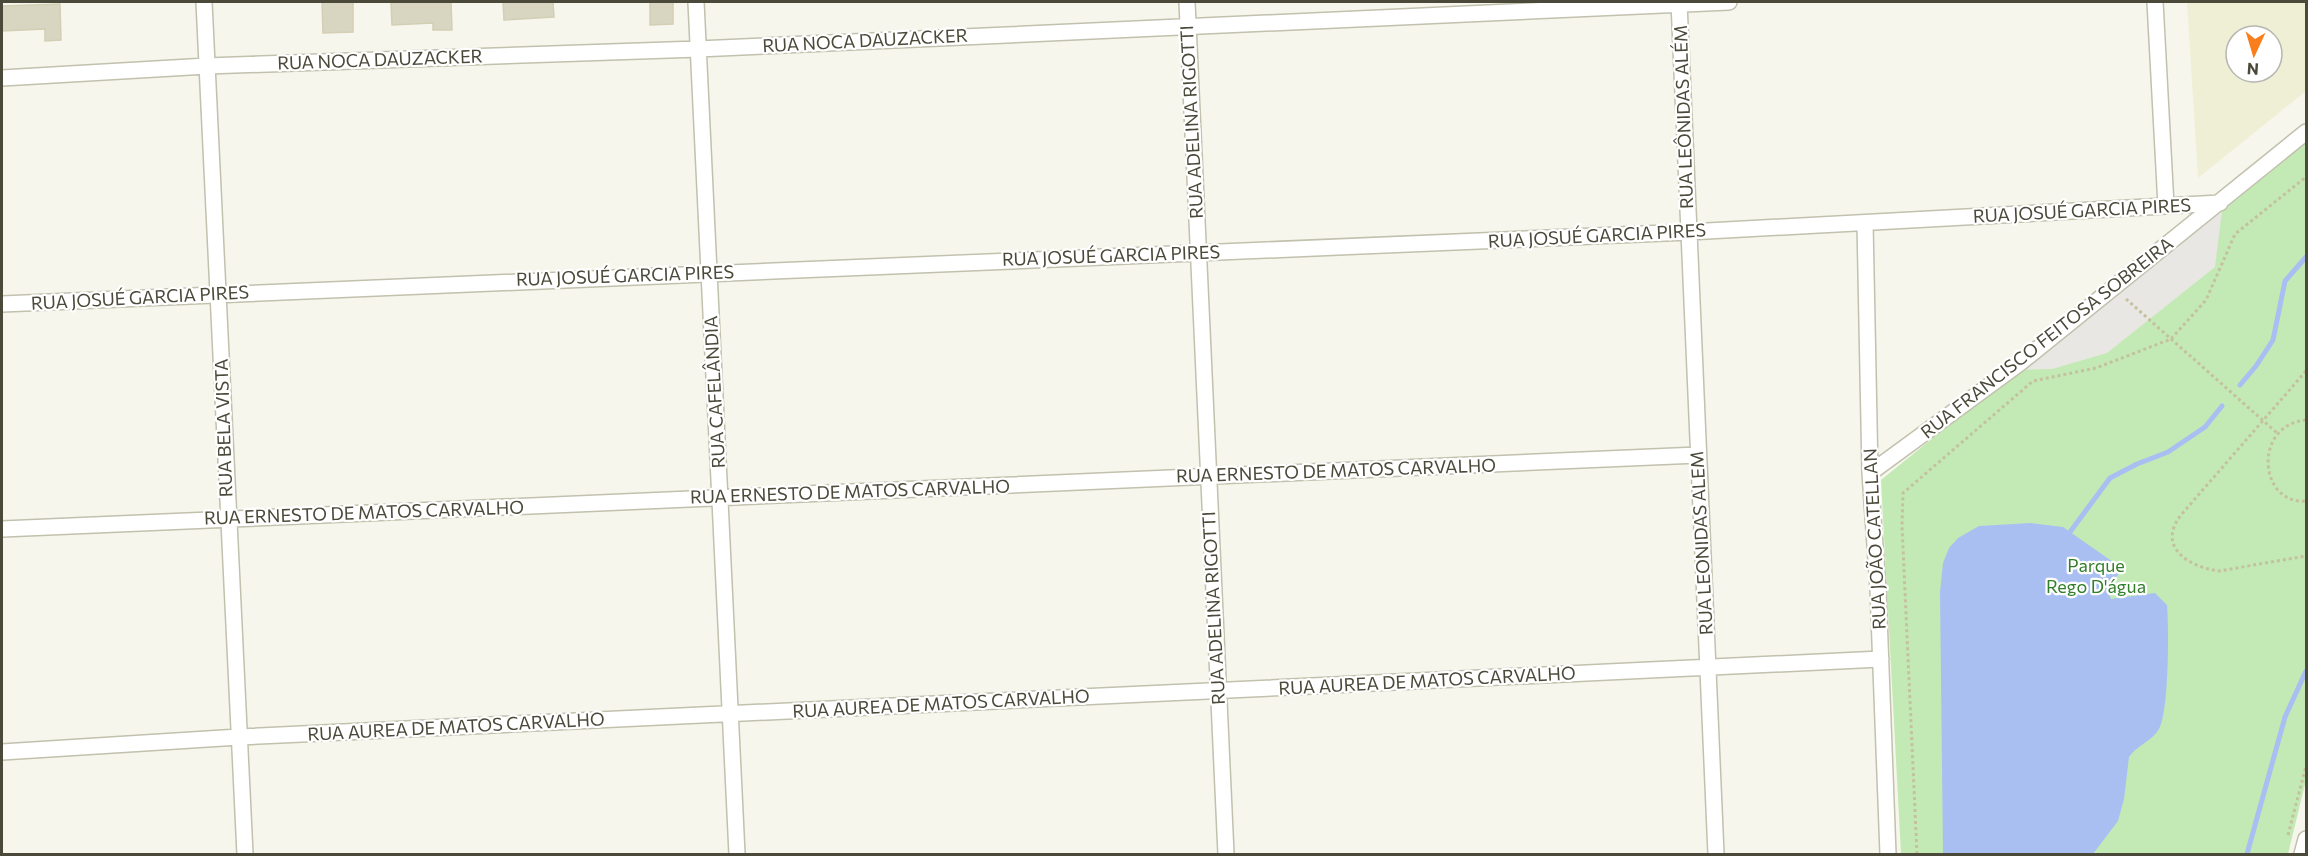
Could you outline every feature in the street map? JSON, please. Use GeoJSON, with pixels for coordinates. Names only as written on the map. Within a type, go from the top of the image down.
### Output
{"type":"FeatureCollection","features":[{"type":"Feature","properties":{"kind":"street","name":"RUA BELA VISTA"},"geometry":{"type":"LineString","coordinates":[[204,2],[245,855]]}},
{"type":"Feature","properties":{"kind":"street","name":"RUA CAFELÂNDIA"},"geometry":{"type":"LineString","coordinates":[[696,2],[737,855]]}},
{"type":"Feature","properties":{"kind":"street","name":"RUA ADELINA RIGOTTI"},"geometry":{"type":"LineString","coordinates":[[1186,2],[1226,855]]}},
{"type":"Feature","properties":{"kind":"street","name":"RUA NOCA DAUZACKER"},"geometry":{"type":"LineString","coordinates":[[2,78],[207,66],[698,49],[1729,2]]}},
{"type":"Feature","properties":{"kind":"street"},"geometry":{"type":"LineString","coordinates":[[2155,2],[2166,206]]}},
{"type":"Feature","properties":{"kind":"street","name":"RUA LEÔNIDAS ALÉM"},"geometry":{"type":"LineString","coordinates":[[1679,3],[1689,232]]}},
{"type":"Feature","properties":{"kind":"street","name":"RUA FRANCISCO FEITOSA SOBREIRA"},"geometry":{"type":"LineString","coordinates":[[1870,473],[2020,363],[2307,132]]}},
{"type":"Feature","properties":{"kind":"street","name":"RUA JOSUÉ GARCIA PIRES"},"geometry":{"type":"LineString","coordinates":[[2,304],[1689,232],[2220,203]]}},
{"type":"Feature","properties":{"kind":"street","name":"RUA JOÃO CATELLAN"},"geometry":{"type":"LineString","coordinates":[[1865,223],[1870,473],[1881,659],[1888,855]]}},
{"type":"Feature","properties":{"kind":"street","name":"RUA LEONIDAS ALEM"},"geometry":{"type":"LineString","coordinates":[[1689,232],[1716,855]]}},
{"type":"Feature","properties":{"kind":"street","name":"RUA ERNESTO DE MATOS CARVALHO"},"geometry":{"type":"LineString","coordinates":[[2,529],[1698,455]]}},
{"type":"Feature","properties":{"kind":"street","name":"RUA AUREA DE MATOS CARVALHO"},"geometry":{"type":"LineString","coordinates":[[2,752],[239,737],[1881,659]]}},
{"type":"Feature","properties":{"kind":"street"},"geometry":{"type":"LineString","coordinates":[[2302,855],[2307,839]]}},
{"type":"Feature","properties":{"kind":"path"},"geometry":{"type":"LineString","coordinates":[[1917,855],[1902,526],[1903,494],[2033,381],[2096,368],[2171,339],[2205,300],[2235,234],[2307,177]]}},
{"type":"Feature","properties":{"kind":"path"},"geometry":{"type":"LineString","coordinates":[[2114,288],[2277,433]]}},
{"type":"Feature","properties":{"kind":"path"},"geometry":{"type":"LineString","coordinates":[[2307,371],[2175,523],[2172,536],[2175,549],[2192,565],[2219,571],[2307,556]]}},
{"type":"Feature","properties":{"kind":"path"},"geometry":{"type":"LineString","coordinates":[[2307,420],[2288,424],[2277,433],[2270,447],[2268,473],[2284,494],[2291,499],[2307,501]]}},
{"type":"Feature","properties":{"kind":"path"},"geometry":{"type":"LineString","coordinates":[[2286,843],[2307,766]]}},
{"type":"Feature","properties":{"kind":"shaded area"},"geometry":{"type":"Polygon","coordinates":[[[2187,2],[2306,2],[2306,91],[2198,178],[2187,2]]]}},
{"type":"Feature","properties":{"kind":"shaded area"},"geometry":{"type":"Polygon","coordinates":[[[2223,203],[2215,267],[2107,353],[2052,369],[2017,370],[2223,203]]]}},
{"type":"Feature","properties":{"kind":"green space","name":"Parque Rego D'água"},"geometry":{"type":"Polygon","coordinates":[[[2306,136],[2306,780],[2288,854],[1901,854],[1881,480],[2306,136]]]}},
{"type":"Feature","properties":{"kind":"water"},"geometry":{"type":"Polygon","coordinates":[[[2031,523],[2063,527],[2123,569],[2107,588],[2111,599],[2155,593],[2167,605],[2168,669],[2162,719],[2156,733],[2129,757],[2124,799],[2118,821],[2093,854],[1943,854],[1940,592],[1943,563],[1949,548],[1958,538],[1979,526],[2031,523]]]}},
{"type":"Feature","properties":{"kind":"building"},"geometry":{"type":"Polygon","coordinates":[[[322,2],[353,2],[353,32],[323,33],[322,2]]]}},
{"type":"Feature","properties":{"kind":"building"},"geometry":{"type":"Polygon","coordinates":[[[391,2],[451,2],[452,30],[433,30],[433,23],[392,25],[391,2]]]}},
{"type":"Feature","properties":{"kind":"building"},"geometry":{"type":"Polygon","coordinates":[[[503,2],[553,2],[554,17],[504,20],[503,2]]]}},
{"type":"Feature","properties":{"kind":"building"},"geometry":{"type":"Polygon","coordinates":[[[650,2],[673,2],[673,24],[650,25],[650,2]]]}},
{"type":"Feature","properties":{"kind":"building"},"geometry":{"type":"Polygon","coordinates":[[[60,4],[61,40],[45,41],[45,29],[2,31],[2,6],[60,4]]]}},
{"type":"Feature","properties":{"kind":"waterway"},"geometry":{"type":"LineString","coordinates":[[2240,385],[2273,340],[2285,281],[2306,257]]}},
{"type":"Feature","properties":{"kind":"waterway"},"geometry":{"type":"LineString","coordinates":[[2067,536],[2110,478],[2168,452],[2205,427],[2222,406]]}},
{"type":"Feature","properties":{"kind":"waterway"},"geometry":{"type":"LineString","coordinates":[[2247,854],[2285,717],[2306,671]]}}]}
